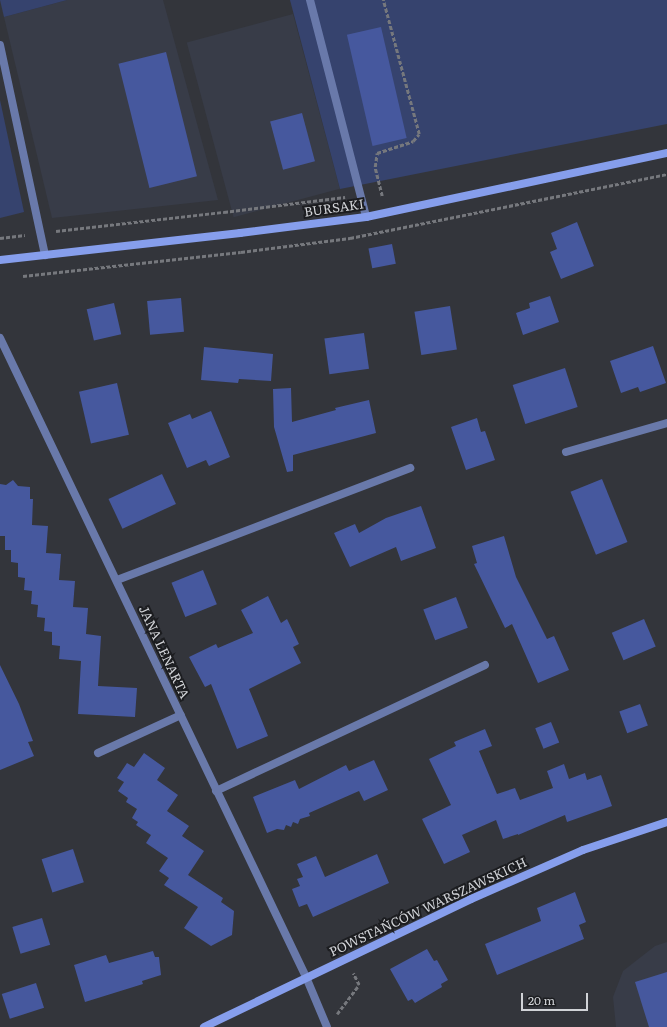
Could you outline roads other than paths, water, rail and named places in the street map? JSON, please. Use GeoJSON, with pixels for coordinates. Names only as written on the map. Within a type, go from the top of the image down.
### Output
{"type":"FeatureCollection","features":[{"type":"Feature","properties":{"kind":"street"},"geometry":{"type":"LineString","coordinates":[[310,0],[366,217]]}},
{"type":"Feature","properties":{"kind":"street"},"geometry":{"type":"LineString","coordinates":[[0,45],[45,255]]}},
{"type":"Feature","properties":{"kind":"street","name":"BURSAKI"},"geometry":{"type":"LineString","coordinates":[[0,260],[366,217],[667,153]]}},
{"type":"Feature","properties":{"kind":"street","name":"JANA LENARTA"},"geometry":{"type":"LineString","coordinates":[[0,338],[306,977],[327,1027]]}},
{"type":"Feature","properties":{"kind":"street"},"geometry":{"type":"LineString","coordinates":[[566,452],[667,422]]}},
{"type":"Feature","properties":{"kind":"street"},"geometry":{"type":"LineString","coordinates":[[117,580],[410,468]]}},
{"type":"Feature","properties":{"kind":"street"},"geometry":{"type":"LineString","coordinates":[[216,791],[485,665]]}},
{"type":"Feature","properties":{"kind":"street"},"geometry":{"type":"LineString","coordinates":[[98,753],[181,715]]}},
{"type":"Feature","properties":{"kind":"street","name":"POWSTAŃCÓW WARSZAWSKICH"},"geometry":{"type":"LineString","coordinates":[[204,1027],[471,899],[583,850],[667,822]]}}]}
